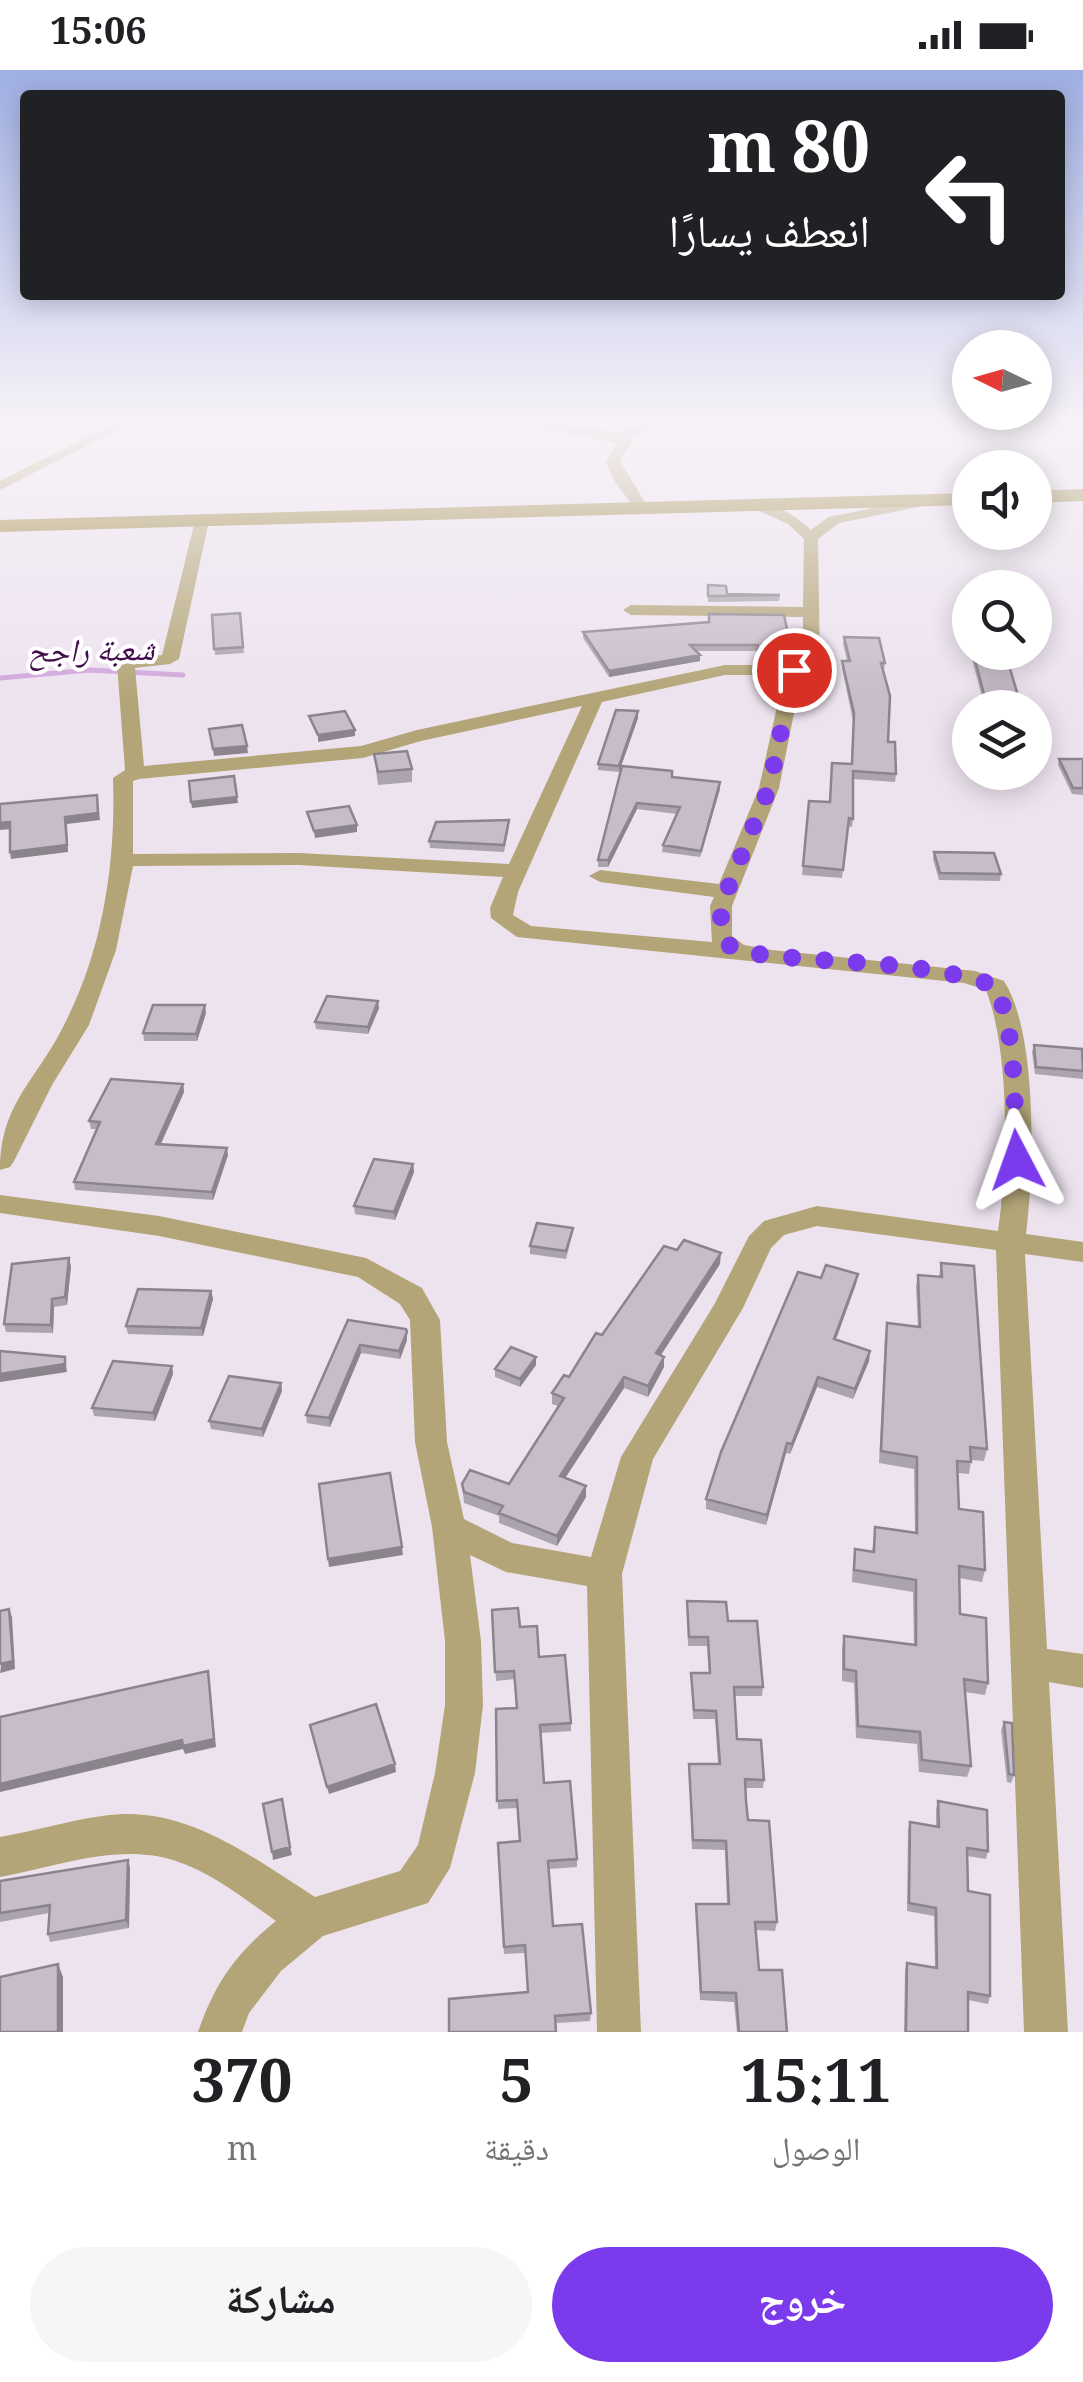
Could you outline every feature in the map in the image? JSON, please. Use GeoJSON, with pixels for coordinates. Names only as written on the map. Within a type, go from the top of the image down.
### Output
{"type":"FeatureCollection","features":[{"type":"Feature","properties":{"kind":"main road"},"geometry":{"type":"LineString","coordinates":[[0,526],[511,513]]}},
{"type":"Feature","properties":{"kind":"street"},"geometry":{"type":"LineString","coordinates":[[0,1160],[77,1025],[104,950],[121,878],[123,778],[135,773],[364,752],[417,736],[725,670],[794,670],[811,665],[811,538],[792,521],[773,513]]}},
{"type":"Feature","properties":{"kind":"street"},"geometry":{"type":"LineString","coordinates":[[811,538],[826,523],[874,513]]}},
{"type":"Feature","properties":{"kind":"street"},"geometry":{"type":"LineString","coordinates":[[135,773],[126,664],[170,659],[202,521]]}},
{"type":"Feature","properties":{"kind":"street"},"geometry":{"type":"LineString","coordinates":[[631,610],[814,612]]}},
{"type":"Feature","properties":{"kind":"street"},"geometry":{"type":"LineString","coordinates":[[736,951],[721,938],[721,906],[769,788],[794,670]]}},
{"type":"Feature","properties":{"kind":"street"},"geometry":{"type":"LineString","coordinates":[[594,700],[516,871],[501,908],[502,918],[525,932],[967,976],[996,986],[1008,1014],[1019,1182],[1010,1244],[1046,2032]]}},
{"type":"Feature","properties":{"kind":"street"},"geometry":{"type":"LineString","coordinates":[[132,860],[299,859],[516,871]]}},
{"type":"Feature","properties":{"kind":"street"},"geometry":{"type":"LineString","coordinates":[[600,876],[727,892]]}},
{"type":"Feature","properties":{"kind":"street"},"geometry":{"type":"LineString","coordinates":[[0,1204],[159,1226],[330,1258],[391,1280],[411,1296],[425,1320],[432,1442],[449,1526],[463,1640],[464,1705],[455,1773],[436,1854],[413,1888],[311,1919],[266,1956],[231,2000],[220,2032]]}},
{"type":"Feature","properties":{"kind":"street"},"geometry":{"type":"LineString","coordinates":[[619,2032],[604,1574],[638,1457],[728,1308],[759,1243],[774,1228],[796,1218],[817,1216],[1083,1252]]}},
{"type":"Feature","properties":{"kind":"street"},"geometry":{"type":"LineString","coordinates":[[449,1526],[506,1557],[604,1574]]}},
{"type":"Feature","properties":{"kind":"street"},"geometry":{"type":"LineString","coordinates":[[1029,1663],[1083,1671]]}},
{"type":"Feature","properties":{"kind":"street"},"geometry":{"type":"LineString","coordinates":[[0,1857],[124,1834],[173,1839],[208,1855],[311,1919]]}},
{"type":"Feature","properties":{"kind":"building"},"geometry":{"type":"Polygon","coordinates":[[[708,585],[726,586],[727,594],[780,595],[708,596],[708,585]]]}},
{"type":"Feature","properties":{"kind":"building"},"geometry":{"type":"Polygon","coordinates":[[[240,613],[243,647],[214,649],[212,615],[240,613]]]}},
{"type":"Feature","properties":{"kind":"building"},"geometry":{"type":"Polygon","coordinates":[[[709,614],[784,615],[792,652],[758,652],[758,645],[690,645],[700,655],[609,671],[583,632],[709,622],[709,614]]]}},
{"type":"Feature","properties":{"kind":"building"},"geometry":{"type":"Polygon","coordinates":[[[844,637],[879,638],[890,696],[888,742],[895,742],[896,774],[853,771],[853,819],[849,818],[843,870],[803,866],[809,801],[830,802],[832,763],[852,764],[854,713],[842,661],[850,661],[844,637]]]}},
{"type":"Feature","properties":{"kind":"building"},"geometry":{"type":"Polygon","coordinates":[[[978,670],[1010,670],[1016,690],[983,690],[978,670]]]}},
{"type":"Feature","properties":{"kind":"building"},"geometry":{"type":"Polygon","coordinates":[[[616,710],[638,711],[619,766],[598,764],[616,710]]]}},
{"type":"Feature","properties":{"kind":"building"},"geometry":{"type":"Polygon","coordinates":[[[345,711],[355,730],[318,735],[309,716],[345,711]]]}},
{"type":"Feature","properties":{"kind":"building"},"geometry":{"type":"Polygon","coordinates":[[[242,725],[247,746],[213,749],[209,729],[242,725]]]}},
{"type":"Feature","properties":{"kind":"building"},"geometry":{"type":"Polygon","coordinates":[[[407,751],[412,769],[378,772],[374,754],[407,751]]]}},
{"type":"Feature","properties":{"kind":"building"},"geometry":{"type":"Polygon","coordinates":[[[1059,759],[1083,759],[1083,788],[1073,788],[1059,759]]]}},
{"type":"Feature","properties":{"kind":"building"},"geometry":{"type":"Polygon","coordinates":[[[622,766],[672,771],[672,777],[720,782],[701,851],[663,845],[680,807],[637,803],[608,860],[598,860],[622,766]]]}},
{"type":"Feature","properties":{"kind":"building"},"geometry":{"type":"Polygon","coordinates":[[[234,776],[237,797],[191,802],[189,781],[234,776]]]}},
{"type":"Feature","properties":{"kind":"building"},"geometry":{"type":"Polygon","coordinates":[[[97,795],[98,813],[65,817],[67,845],[10,852],[10,822],[0,823],[0,804],[97,795]]]}},
{"type":"Feature","properties":{"kind":"building"},"geometry":{"type":"Polygon","coordinates":[[[349,806],[357,825],[314,831],[307,812],[349,806]]]}},
{"type":"Feature","properties":{"kind":"building"},"geometry":{"type":"Polygon","coordinates":[[[509,820],[504,845],[429,841],[436,822],[509,820]]]}},
{"type":"Feature","properties":{"kind":"building"},"geometry":{"type":"Polygon","coordinates":[[[934,852],[994,853],[1001,874],[940,873],[934,852]]]}},
{"type":"Feature","properties":{"kind":"building"},"geometry":{"type":"Polygon","coordinates":[[[327,996],[378,1001],[368,1027],[315,1022],[327,996]]]}},
{"type":"Feature","properties":{"kind":"building"},"geometry":{"type":"Polygon","coordinates":[[[153,1005],[205,1005],[196,1034],[143,1033],[153,1005]]]}},
{"type":"Feature","properties":{"kind":"building"},"geometry":{"type":"Polygon","coordinates":[[[1034,1045],[1082,1049],[1083,1071],[1036,1067],[1034,1045]]]}},
{"type":"Feature","properties":{"kind":"building"},"geometry":{"type":"Polygon","coordinates":[[[111,1079],[183,1084],[156,1144],[227,1148],[212,1192],[74,1182],[100,1122],[89,1121],[111,1079]]]}},
{"type":"Feature","properties":{"kind":"building"},"geometry":{"type":"Polygon","coordinates":[[[374,1159],[413,1164],[394,1212],[354,1206],[374,1159]]]}},
{"type":"Feature","properties":{"kind":"building"},"geometry":{"type":"Polygon","coordinates":[[[537,1223],[573,1228],[566,1251],[530,1246],[537,1223]]]}},
{"type":"Feature","properties":{"kind":"building"},"geometry":{"type":"Polygon","coordinates":[[[684,1240],[721,1253],[656,1353],[664,1357],[648,1386],[624,1377],[560,1476],[586,1486],[557,1536],[499,1513],[503,1506],[464,1492],[462,1484],[470,1470],[509,1484],[564,1398],[552,1393],[564,1375],[569,1377],[596,1333],[602,1335],[664,1246],[677,1250],[684,1240]]]}},
{"type":"Feature","properties":{"kind":"building"},"geometry":{"type":"Polygon","coordinates":[[[69,1258],[65,1297],[52,1299],[51,1325],[4,1324],[12,1264],[69,1258]]]}},
{"type":"Feature","properties":{"kind":"building"},"geometry":{"type":"Polygon","coordinates":[[[941,1263],[974,1266],[987,1449],[970,1447],[971,1462],[957,1461],[959,1509],[983,1512],[985,1570],[959,1566],[960,1614],[986,1618],[988,1683],[964,1679],[971,1766],[922,1760],[920,1732],[858,1726],[856,1671],[844,1669],[844,1636],[916,1645],[916,1580],[854,1570],[855,1549],[874,1552],[875,1527],[917,1533],[917,1457],[881,1451],[887,1323],[920,1327],[918,1275],[942,1277],[941,1263]]]}},
{"type":"Feature","properties":{"kind":"building"},"geometry":{"type":"Polygon","coordinates":[[[826,1265],[858,1274],[834,1339],[870,1351],[855,1389],[818,1377],[792,1444],[787,1443],[767,1515],[706,1499],[721,1452],[798,1272],[821,1278],[826,1265]]]}},
{"type":"Feature","properties":{"kind":"building"},"geometry":{"type":"Polygon","coordinates":[[[138,1289],[211,1291],[201,1328],[126,1326],[138,1289]]]}},
{"type":"Feature","properties":{"kind":"building"},"geometry":{"type":"Polygon","coordinates":[[[348,1320],[407,1332],[399,1351],[360,1345],[329,1418],[306,1415],[348,1320]]]}},
{"type":"Feature","properties":{"kind":"building"},"geometry":{"type":"Polygon","coordinates":[[[511,1347],[536,1357],[520,1379],[495,1369],[511,1347]]]}},
{"type":"Feature","properties":{"kind":"building"},"geometry":{"type":"Polygon","coordinates":[[[0,1351],[65,1357],[65,1364],[0,1374],[0,1351]]]}},
{"type":"Feature","properties":{"kind":"building"},"geometry":{"type":"Polygon","coordinates":[[[113,1361],[172,1366],[153,1413],[92,1408],[113,1361]]]}},
{"type":"Feature","properties":{"kind":"building"},"geometry":{"type":"Polygon","coordinates":[[[229,1376],[281,1383],[262,1429],[209,1421],[229,1376]]]}},
{"type":"Feature","properties":{"kind":"building"},"geometry":{"type":"Polygon","coordinates":[[[390,1473],[402,1547],[328,1559],[319,1484],[390,1473]]]}},
{"type":"Feature","properties":{"kind":"building"},"geometry":{"type":"Polygon","coordinates":[[[687,1601],[726,1602],[728,1621],[757,1621],[763,1687],[734,1687],[737,1739],[761,1740],[764,1780],[745,1779],[746,1801],[748,1820],[769,1821],[777,1922],[755,1922],[759,1970],[782,1970],[787,2032],[739,2032],[736,1993],[701,1992],[696,1904],[729,1904],[726,1841],[693,1840],[689,1764],[720,1764],[716,1711],[694,1710],[691,1673],[710,1673],[708,1637],[689,1637],[687,1601]]]}},
{"type":"Feature","properties":{"kind":"building"},"geometry":{"type":"Polygon","coordinates":[[[518,1608],[520,1627],[537,1626],[539,1657],[565,1655],[571,1723],[540,1725],[544,1783],[570,1781],[577,1859],[548,1861],[553,1926],[582,1924],[591,2013],[555,2016],[556,2032],[449,2032],[449,1999],[528,1992],[525,1945],[504,1947],[498,1843],[520,1841],[517,1800],[497,1801],[496,1709],[517,1708],[514,1671],[495,1672],[492,1610],[518,1608]]]}},
{"type":"Feature","properties":{"kind":"building"},"geometry":{"type":"Polygon","coordinates":[[[9,1609],[13,1661],[0,1664],[0,1611],[9,1609]]]}},
{"type":"Feature","properties":{"kind":"building"},"geometry":{"type":"Polygon","coordinates":[[[208,1671],[214,1739],[183,1746],[182,1740],[0,1784],[0,1717],[208,1671]]]}},
{"type":"Feature","properties":{"kind":"building"},"geometry":{"type":"Polygon","coordinates":[[[376,1704],[395,1764],[327,1787],[310,1725],[376,1704]]]}},
{"type":"Feature","properties":{"kind":"building"},"geometry":{"type":"Polygon","coordinates":[[[1004,1722],[1012,1723],[1014,1775],[1009,1774],[1004,1722]]]}},
{"type":"Feature","properties":{"kind":"building"},"geometry":{"type":"Polygon","coordinates":[[[282,1799],[290,1847],[272,1852],[263,1804],[282,1799]]]}},
{"type":"Feature","properties":{"kind":"building"},"geometry":{"type":"Polygon","coordinates":[[[938,1801],[987,1810],[988,1851],[967,1848],[968,1891],[990,1895],[990,1996],[968,1992],[968,2032],[906,2032],[907,1963],[937,1968],[936,1908],[909,1903],[910,1822],[939,1827],[938,1801]]]}},
{"type":"Feature","properties":{"kind":"building"},"geometry":{"type":"Polygon","coordinates":[[[128,1860],[126,1920],[48,1934],[50,1905],[0,1913],[0,1881],[128,1860]]]}},
{"type":"Feature","properties":{"kind":"building"},"geometry":{"type":"Polygon","coordinates":[[[58,1964],[58,2032],[0,2032],[0,1977],[58,1964]]]}},
{"type":"Feature","properties":{"kind":"waterway","name":"شعبة راجح"},"geometry":{"type":"LineString","coordinates":[[0,678],[90,670],[183,675]]}},
{"type":"Feature","properties":{"kind":"route"},"geometry":{"type":"LineString","coordinates":[[794,670],[769,788],[721,906],[721,938],[736,951],[918,969],[967,976],[996,986],[1008,1014],[1012,1047],[1017,1160]]}}]}
